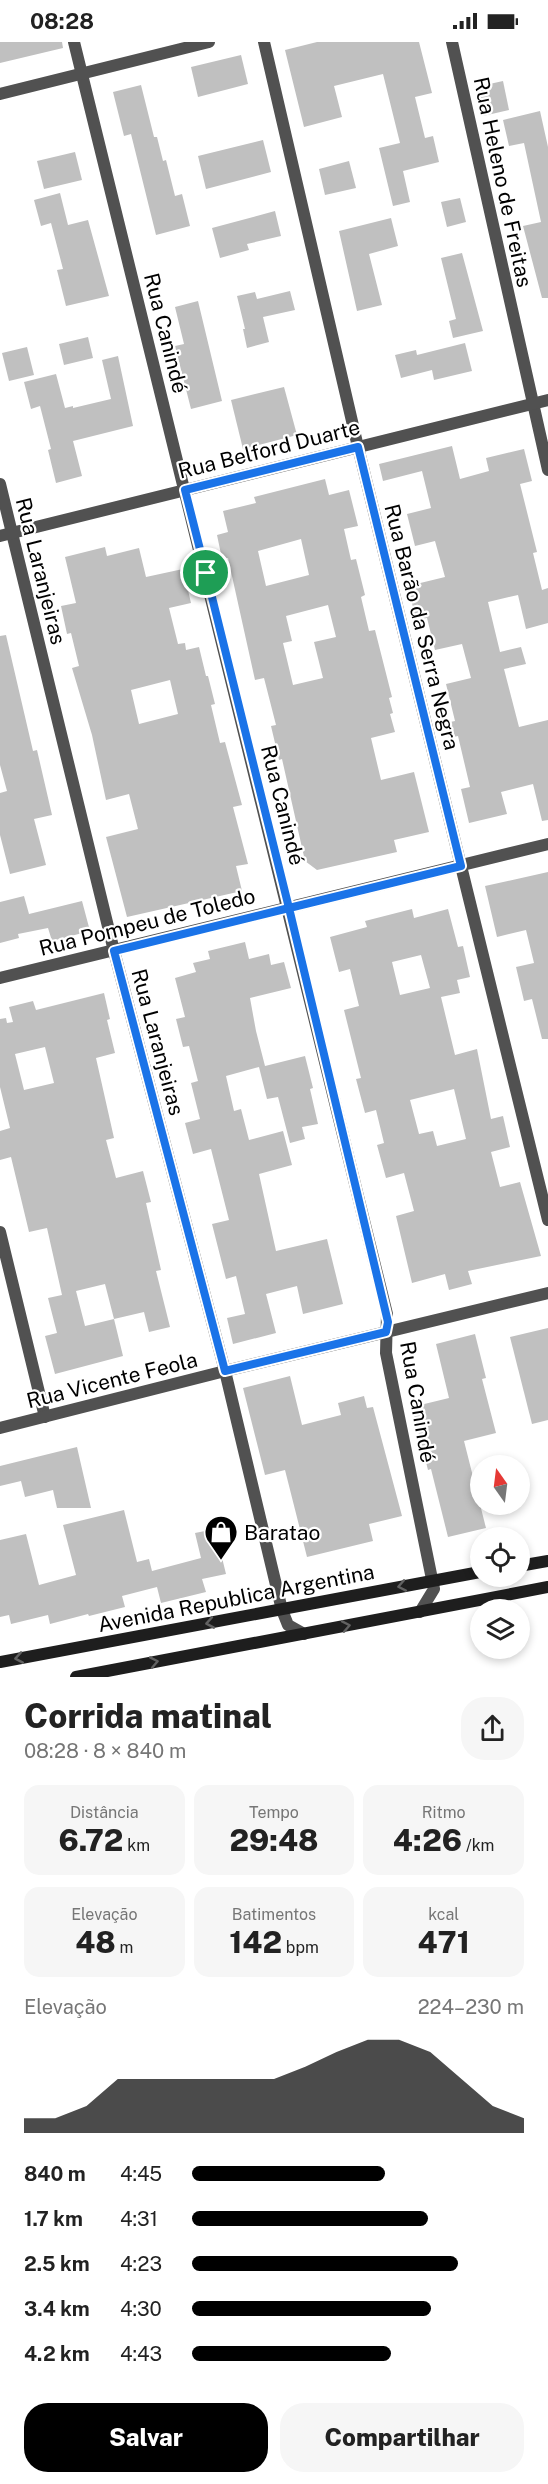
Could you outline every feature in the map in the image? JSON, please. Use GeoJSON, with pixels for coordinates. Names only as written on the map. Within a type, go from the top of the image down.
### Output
{"type":"FeatureCollection","features":[{"type":"Feature","properties":{"kind":"main road"},"geometry":{"type":"LineString","coordinates":[[530,1566],[547,1565]]}},
{"type":"Feature","properties":{"kind":"main road","name":"Avenida Republica Argentina"},"geometry":{"type":"LineString","coordinates":[[0,1662],[470,1574]]}},
{"type":"Feature","properties":{"kind":"main road"},"geometry":{"type":"LineString","coordinates":[[76,1677],[548,1587]]}},
{"type":"Feature","properties":{"kind":"street","name":"Rua Canindé"},"geometry":{"type":"LineString","coordinates":[[74,42],[289,908],[387,1314],[386,1353],[433,1580]]}},
{"type":"Feature","properties":{"kind":"street"},"geometry":{"type":"LineString","coordinates":[[0,94],[209,42]]}},
{"type":"Feature","properties":{"kind":"street","name":"Rua Barão da Serra Negra"},"geometry":{"type":"LineString","coordinates":[[264,42],[358,447],[548,1220]]}},
{"type":"Feature","properties":{"kind":"street","name":"Rua Heleno de Freitas"},"geometry":{"type":"LineString","coordinates":[[452,42],[548,470]]}},
{"type":"Feature","properties":{"kind":"street","name":"Rua Belford Duarte"},"geometry":{"type":"LineString","coordinates":[[6,535],[548,400]]}},
{"type":"Feature","properties":{"kind":"street","name":"Rua Laranjeiras"},"geometry":{"type":"LineString","coordinates":[[0,484],[6,535],[225,1371],[282,1610]]}},
{"type":"Feature","properties":{"kind":"street","name":"Rua Pompeu de Toledo"},"geometry":{"type":"LineString","coordinates":[[0,978],[548,844]]}},
{"type":"Feature","properties":{"kind":"street"},"geometry":{"type":"LineString","coordinates":[[0,1232],[45,1417]]}},
{"type":"Feature","properties":{"kind":"street","name":"Rua Vicente Feola"},"geometry":{"type":"LineString","coordinates":[[0,1428],[548,1293]]}},
{"type":"Feature","properties":{"kind":"street"},"geometry":{"type":"LineString","coordinates":[[420,1612],[432,1594],[433,1580]]}},
{"type":"Feature","properties":{"kind":"street"},"geometry":{"type":"LineString","coordinates":[[282,1610],[288,1625],[304,1634]]}},
{"type":"Feature","properties":{"kind":"building"},"geometry":{"type":"Polygon","coordinates":[[[0,42],[62,42],[63,48],[0,63],[0,42]]]}},
{"type":"Feature","properties":{"kind":"building"},"geometry":{"type":"Polygon","coordinates":[[[317,42],[419,42],[432,93],[415,97],[425,138],[433,136],[439,162],[403,171],[410,202],[393,206],[379,148],[400,143],[383,74],[334,86],[342,117],[304,127],[285,50],[317,42]]]}},
{"type":"Feature","properties":{"kind":"building"},"geometry":{"type":"Polygon","coordinates":[[[241,55],[248,84],[198,97],[191,67],[241,55]]]}},
{"type":"Feature","properties":{"kind":"building"},"geometry":{"type":"Polygon","coordinates":[[[503,81],[509,110],[483,116],[476,87],[503,81]]]}},
{"type":"Feature","properties":{"kind":"building"},"geometry":{"type":"Polygon","coordinates":[[[141,85],[154,137],[157,137],[163,161],[166,160],[175,196],[182,194],[190,226],[156,235],[131,134],[124,136],[113,92],[141,85]]]}},
{"type":"Feature","properties":{"kind":"building"},"geometry":{"type":"Polygon","coordinates":[[[540,111],[548,147],[548,298],[542,298],[523,226],[541,222],[524,143],[509,146],[503,120],[540,111]]]}},
{"type":"Feature","properties":{"kind":"building"},"geometry":{"type":"Polygon","coordinates":[[[263,140],[271,172],[206,189],[198,156],[263,140]]]}},
{"type":"Feature","properties":{"kind":"building"},"geometry":{"type":"Polygon","coordinates":[[[75,152],[82,180],[44,189],[37,161],[75,152]]]}},
{"type":"Feature","properties":{"kind":"building"},"geometry":{"type":"Polygon","coordinates":[[[349,161],[356,188],[325,195],[319,169],[349,161]]]}},
{"type":"Feature","properties":{"kind":"building"},"geometry":{"type":"Polygon","coordinates":[[[60,193],[68,225],[88,220],[109,296],[66,306],[57,270],[63,269],[51,223],[41,226],[34,200],[60,193]]]}},
{"type":"Feature","properties":{"kind":"building"},"geometry":{"type":"Polygon","coordinates":[[[460,198],[466,222],[447,227],[441,202],[460,198]]]}},
{"type":"Feature","properties":{"kind":"building"},"geometry":{"type":"Polygon","coordinates":[[[275,211],[281,236],[247,244],[249,250],[220,258],[212,228],[275,211]]]}},
{"type":"Feature","properties":{"kind":"building"},"geometry":{"type":"Polygon","coordinates":[[[391,218],[398,246],[369,254],[382,305],[357,311],[339,231],[391,218]]]}},
{"type":"Feature","properties":{"kind":"building"},"geometry":{"type":"Polygon","coordinates":[[[462,253],[483,331],[453,338],[449,321],[456,319],[441,258],[462,253]]]}},
{"type":"Feature","properties":{"kind":"building"},"geometry":{"type":"Polygon","coordinates":[[[290,291],[295,310],[263,317],[269,342],[247,348],[237,296],[255,292],[257,299],[290,291]]]}},
{"type":"Feature","properties":{"kind":"building"},"geometry":{"type":"Polygon","coordinates":[[[198,301],[222,401],[191,409],[175,346],[184,344],[175,307],[198,301]]]}},
{"type":"Feature","properties":{"kind":"building"},"geometry":{"type":"Polygon","coordinates":[[[88,337],[93,358],[64,365],[59,344],[88,337]]]}},
{"type":"Feature","properties":{"kind":"building"},"geometry":{"type":"Polygon","coordinates":[[[465,343],[472,371],[434,380],[432,370],[401,378],[395,355],[416,350],[417,355],[465,343]]]}},
{"type":"Feature","properties":{"kind":"building"},"geometry":{"type":"Polygon","coordinates":[[[27,347],[34,375],[9,381],[2,353],[27,347]]]}},
{"type":"Feature","properties":{"kind":"building"},"geometry":{"type":"Polygon","coordinates":[[[118,356],[133,426],[73,441],[82,476],[56,483],[48,450],[51,449],[40,406],[31,409],[24,382],[56,374],[65,408],[111,399],[102,360],[118,356]]]}},
{"type":"Feature","properties":{"kind":"building"},"geometry":{"type":"Polygon","coordinates":[[[284,387],[297,435],[243,449],[231,400],[284,387]]]}},
{"type":"Feature","properties":{"kind":"building"},"geometry":{"type":"Polygon","coordinates":[[[452,446],[460,479],[489,471],[486,458],[524,449],[532,481],[520,484],[537,552],[533,553],[542,590],[548,588],[548,623],[526,629],[518,595],[488,602],[500,652],[521,647],[526,664],[504,669],[519,727],[548,720],[548,820],[542,821],[533,784],[501,792],[507,814],[469,823],[461,789],[470,787],[458,736],[449,738],[445,723],[455,721],[446,684],[471,678],[462,644],[435,650],[427,618],[416,620],[408,586],[445,577],[435,541],[415,546],[407,514],[431,508],[422,471],[383,481],[379,464],[452,446]]]}},
{"type":"Feature","properties":{"kind":"building"},"geometry":{"type":"Polygon","coordinates":[[[325,479],[329,495],[349,490],[358,526],[344,529],[351,560],[356,559],[365,595],[361,597],[369,631],[375,630],[392,697],[389,698],[393,713],[390,714],[395,732],[371,738],[381,780],[414,772],[429,832],[394,840],[397,852],[317,870],[305,861],[282,759],[279,760],[271,726],[276,725],[264,678],[255,680],[228,558],[222,559],[217,535],[228,532],[223,511],[256,503],[254,497],[325,479]],[[301,539],[258,551],[266,586],[309,575],[301,539]],[[328,605],[286,616],[292,641],[283,643],[293,685],[323,678],[314,642],[336,637],[328,605]]]}},
{"type":"Feature","properties":{"kind":"building"},"geometry":{"type":"Polygon","coordinates":[[[105,547],[107,556],[139,548],[146,577],[183,569],[191,603],[169,608],[178,644],[185,643],[186,650],[199,647],[215,704],[211,705],[220,743],[225,742],[242,805],[233,807],[248,864],[236,866],[242,891],[127,917],[106,837],[138,829],[129,794],[106,800],[92,735],[72,668],[79,666],[71,633],[67,634],[61,606],[76,603],[65,557],[105,547]],[[170,680],[131,690],[139,724],[178,714],[170,680]]]}},
{"type":"Feature","properties":{"kind":"building"},"geometry":{"type":"Polygon","coordinates":[[[6,635],[33,751],[37,750],[52,815],[34,819],[46,865],[10,874],[0,835],[0,793],[7,791],[0,765],[0,636],[6,635]]]}},
{"type":"Feature","properties":{"kind":"building"},"geometry":{"type":"Polygon","coordinates":[[[548,872],[548,1039],[542,1039],[532,999],[524,1001],[516,967],[534,963],[526,930],[497,937],[485,886],[548,872]]]}},
{"type":"Feature","properties":{"kind":"building"},"geometry":{"type":"Polygon","coordinates":[[[24,896],[29,914],[82,901],[90,931],[52,941],[48,928],[18,934],[19,938],[0,943],[0,902],[24,896]]]}},
{"type":"Feature","properties":{"kind":"building"},"geometry":{"type":"Polygon","coordinates":[[[412,909],[414,918],[448,909],[458,947],[463,946],[470,977],[457,980],[460,993],[441,997],[455,1055],[477,1049],[491,1119],[503,1116],[510,1147],[491,1152],[500,1187],[520,1182],[541,1256],[468,1271],[472,1284],[449,1290],[445,1274],[412,1283],[396,1216],[414,1211],[404,1173],[386,1178],[377,1145],[384,1143],[376,1110],[365,1113],[356,1079],[361,1078],[344,1010],[359,1006],[350,969],[339,972],[330,937],[367,927],[365,921],[412,909]],[[421,955],[392,962],[400,995],[430,988],[421,955]],[[454,1089],[410,1100],[419,1134],[433,1131],[437,1146],[466,1139],[454,1089]]]}},
{"type":"Feature","properties":{"kind":"building"},"geometry":{"type":"Polygon","coordinates":[[[245,942],[249,959],[269,954],[271,965],[284,962],[291,988],[250,998],[256,1031],[265,1066],[305,1056],[313,1088],[310,1089],[318,1124],[302,1127],[305,1139],[290,1143],[278,1097],[267,1099],[259,1067],[226,1076],[234,1111],[241,1109],[249,1140],[283,1131],[292,1165],[259,1174],[276,1251],[327,1239],[343,1304],[303,1314],[297,1286],[266,1294],[276,1333],[233,1344],[227,1318],[245,1314],[236,1276],[226,1279],[212,1224],[229,1220],[211,1149],[193,1154],[185,1123],[200,1119],[191,1083],[198,1081],[189,1046],[183,1047],[176,1019],[185,1017],[175,978],[196,972],[193,963],[210,959],[208,951],[245,942]]]}},
{"type":"Feature","properties":{"kind":"building"},"geometry":{"type":"Polygon","coordinates":[[[104,993],[110,1019],[107,1020],[115,1053],[96,1058],[114,1138],[106,1140],[116,1178],[143,1171],[151,1202],[146,1203],[161,1270],[156,1271],[170,1327],[149,1332],[144,1312],[114,1319],[123,1356],[55,1374],[45,1336],[57,1333],[48,1298],[62,1295],[47,1228],[29,1232],[11,1157],[0,1160],[0,1131],[10,1128],[0,1087],[0,1019],[6,1018],[7,1023],[13,1022],[9,1007],[33,1001],[36,1010],[104,993]],[[45,1047],[15,1054],[24,1090],[54,1083],[45,1047]],[[105,1284],[76,1291],[85,1326],[114,1319],[105,1284]]]}},
{"type":"Feature","properties":{"kind":"building"},"geometry":{"type":"Polygon","coordinates":[[[548,1328],[548,1420],[532,1424],[510,1337],[548,1328]]]}},
{"type":"Feature","properties":{"kind":"building"},"geometry":{"type":"Polygon","coordinates":[[[475,1334],[486,1378],[482,1379],[496,1433],[464,1441],[470,1465],[470,1515],[483,1515],[486,1527],[470,1527],[470,1532],[448,1537],[412,1407],[449,1398],[436,1344],[475,1334]]]}},
{"type":"Feature","properties":{"kind":"building"},"geometry":{"type":"Polygon","coordinates":[[[290,1376],[302,1425],[341,1415],[338,1403],[364,1396],[367,1408],[373,1407],[402,1516],[369,1524],[373,1541],[307,1557],[285,1470],[265,1475],[243,1388],[290,1376]]]}},
{"type":"Feature","properties":{"kind":"building"},"geometry":{"type":"Polygon","coordinates":[[[77,1447],[91,1508],[57,1508],[53,1490],[25,1497],[21,1481],[0,1486],[0,1466],[77,1447]]]}},
{"type":"Feature","properties":{"kind":"building"},"geometry":{"type":"Polygon","coordinates":[[[124,1510],[137,1562],[149,1559],[152,1571],[201,1558],[195,1533],[215,1529],[226,1574],[202,1579],[206,1592],[161,1603],[157,1587],[122,1596],[125,1607],[50,1624],[48,1615],[11,1624],[9,1615],[0,1617],[0,1540],[26,1534],[39,1585],[76,1575],[63,1525],[124,1510]]]}},
{"type":"Feature","properties":{"kind":"place","name":"Baratao"},"geometry":{"type":"Point","coordinates":[221,1561]}},
{"type":"Feature","properties":{"kind":"route"},"geometry":{"type":"LineString","coordinates":[[206,573],[185,490],[358,447],[461,866],[289,908],[388,1322],[386,1332],[225,1371],[114,951],[289,908],[206,573]]}}]}
